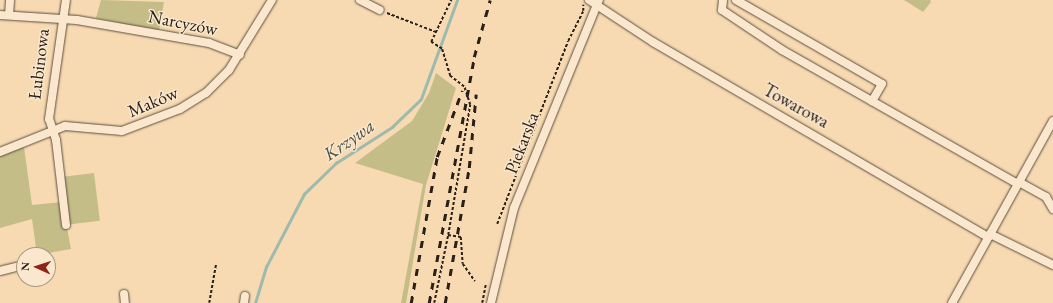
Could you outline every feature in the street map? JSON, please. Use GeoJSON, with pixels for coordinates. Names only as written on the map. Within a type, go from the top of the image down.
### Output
{"type":"FeatureCollection","features":[{"type":"Feature","properties":{"kind":"street"},"geometry":{"type":"LineString","coordinates":[[9,16],[10,0]]}},
{"type":"Feature","properties":{"kind":"street","name":"Łubinowa"},"geometry":{"type":"LineString","coordinates":[[50,132],[61,18],[66,0]]}},
{"type":"Feature","properties":{"kind":"street","name":"Maków"},"geometry":{"type":"LineString","coordinates":[[0,152],[65,126],[122,131],[180,109],[216,83],[240,55],[272,0]]}},
{"type":"Feature","properties":{"kind":"street"},"geometry":{"type":"LineString","coordinates":[[360,0],[380,10]]}},
{"type":"Feature","properties":{"kind":"street"},"geometry":{"type":"LineString","coordinates":[[723,0],[722,10],[731,17],[872,101],[1018,183],[1046,197],[1053,209]]}},
{"type":"Feature","properties":{"kind":"street"},"geometry":{"type":"LineString","coordinates":[[736,0],[882,84],[872,101]]}},
{"type":"Feature","properties":{"kind":"street","name":"Towarowa"},"geometry":{"type":"LineString","coordinates":[[595,2],[652,42],[989,235],[1053,265]]}},
{"type":"Feature","properties":{"kind":"street","name":"Piekarska"},"geometry":{"type":"LineString","coordinates":[[491,303],[512,214],[595,2]]}},
{"type":"Feature","properties":{"kind":"street","name":"Narcyzów"},"geometry":{"type":"LineString","coordinates":[[0,15],[61,18],[209,43],[240,55]]}},
{"type":"Feature","properties":{"kind":"street"},"geometry":{"type":"LineString","coordinates":[[952,303],[1053,121]]}},
{"type":"Feature","properties":{"kind":"street"},"geometry":{"type":"LineString","coordinates":[[50,132],[56,140],[66,225]]}},
{"type":"Feature","properties":{"kind":"street"},"geometry":{"type":"LineString","coordinates":[[0,271],[16,267]]}},
{"type":"Feature","properties":{"kind":"street"},"geometry":{"type":"LineString","coordinates":[[124,294],[124,303]]}},
{"type":"Feature","properties":{"kind":"path"},"geometry":{"type":"LineString","coordinates":[[434,303],[448,235],[470,104],[464,87],[450,76],[442,49],[433,43],[436,32],[451,0]]}},
{"type":"Feature","properties":{"kind":"path"},"geometry":{"type":"LineString","coordinates":[[497,224],[568,41],[584,11],[584,0]]}},
{"type":"Feature","properties":{"kind":"path"},"geometry":{"type":"LineString","coordinates":[[380,10],[436,32]]}},
{"type":"Feature","properties":{"kind":"path"},"geometry":{"type":"LineString","coordinates":[[448,235],[460,237],[463,264],[475,281]]}},
{"type":"Feature","properties":{"kind":"path"},"geometry":{"type":"LineString","coordinates":[[209,303],[216,265]]}},
{"type":"Feature","properties":{"kind":"path"},"geometry":{"type":"LineString","coordinates":[[482,303],[486,283]]}},
{"type":"Feature","properties":{"kind":"shaded area"},"geometry":{"type":"Polygon","coordinates":[[[101,0],[164,2],[159,31],[96,18],[101,0]]]}},
{"type":"Feature","properties":{"kind":"shaded area"},"geometry":{"type":"Polygon","coordinates":[[[904,0],[930,0],[931,2],[923,12],[904,0]]]}},
{"type":"Feature","properties":{"kind":"shaded area"},"geometry":{"type":"Polygon","coordinates":[[[436,73],[456,88],[426,185],[406,303],[401,303],[423,184],[355,163],[412,121],[429,93],[436,73]]]}},
{"type":"Feature","properties":{"kind":"shaded area"},"geometry":{"type":"Polygon","coordinates":[[[24,147],[32,205],[62,202],[71,249],[56,252],[56,247],[36,247],[32,219],[0,228],[0,155],[24,147]]]}},
{"type":"Feature","properties":{"kind":"shaded area"},"geometry":{"type":"Polygon","coordinates":[[[94,173],[100,221],[69,224],[63,177],[94,173]]]}},
{"type":"Feature","properties":{"kind":"waterway","name":"Krzywa"},"geometry":{"type":"LineString","coordinates":[[255,303],[266,267],[304,194],[336,163],[392,127],[421,99],[457,0]]}},
{"type":"Feature","properties":{"kind":"railway"},"geometry":{"type":"LineString","coordinates":[[429,303],[474,57],[490,0]]}},
{"type":"Feature","properties":{"kind":"railway"},"geometry":{"type":"LineString","coordinates":[[411,303],[437,157],[462,91]]}},
{"type":"Feature","properties":{"kind":"railway"},"geometry":{"type":"LineString","coordinates":[[445,303],[469,168],[476,94]]}}]}
